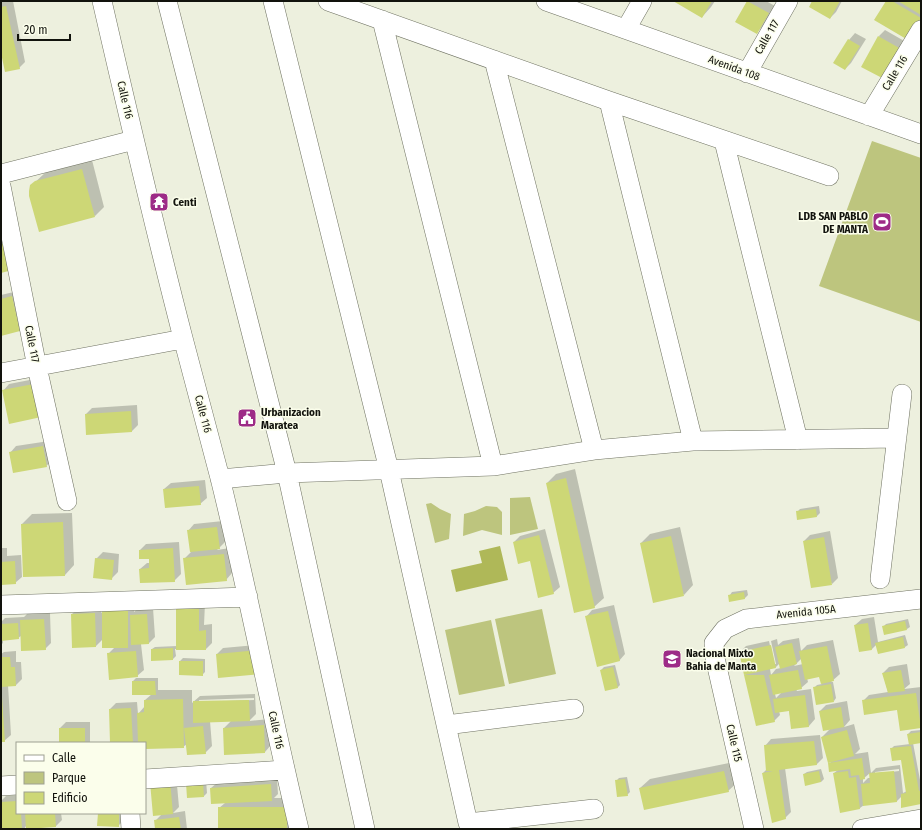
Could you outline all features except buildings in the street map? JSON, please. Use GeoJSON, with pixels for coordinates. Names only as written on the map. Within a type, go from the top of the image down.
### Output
{"type":"FeatureCollection","features":[{"type":"Feature","properties":{"kind":"street","name":"Calle 116"},"geometry":{"type":"LineString","coordinates":[[102,1],[134,140],[183,339],[220,479],[248,597],[299,829]]}},
{"type":"Feature","properties":{"kind":"street"},"geometry":{"type":"LineString","coordinates":[[167,1],[287,473],[365,829]]}},
{"type":"Feature","properties":{"kind":"street"},"geometry":{"type":"LineString","coordinates":[[273,1],[390,470],[468,824],[594,809]]}},
{"type":"Feature","properties":{"kind":"street"},"geometry":{"type":"LineString","coordinates":[[328,1],[609,101],[829,176]]}},
{"type":"Feature","properties":{"kind":"street","name":"Avenida 108"},"geometry":{"type":"LineString","coordinates":[[546,1],[921,134]]}},
{"type":"Feature","properties":{"kind":"street"},"geometry":{"type":"LineString","coordinates":[[626,29],[642,1]]}},
{"type":"Feature","properties":{"kind":"street","name":"Calle 117"},"geometry":{"type":"LineString","coordinates":[[746,73],[788,1]]}},
{"type":"Feature","properties":{"kind":"street"},"geometry":{"type":"LineString","coordinates":[[382,20],[493,466]]}},
{"type":"Feature","properties":{"kind":"street","name":"Calle 116"},"geometry":{"type":"LineString","coordinates":[[869,116],[921,30]]}},
{"type":"Feature","properties":{"kind":"street"},"geometry":{"type":"LineString","coordinates":[[494,60],[594,450]]}},
{"type":"Feature","properties":{"kind":"street"},"geometry":{"type":"LineString","coordinates":[[609,101],[693,441]]}},
{"type":"Feature","properties":{"kind":"street"},"geometry":{"type":"LineString","coordinates":[[1,174],[134,140]]}},
{"type":"Feature","properties":{"kind":"street"},"geometry":{"type":"LineString","coordinates":[[724,141],[798,440]]}},
{"type":"Feature","properties":{"kind":"street","name":"Calle 117"},"geometry":{"type":"LineString","coordinates":[[1,186],[37,367],[68,501]]}},
{"type":"Feature","properties":{"kind":"street"},"geometry":{"type":"LineString","coordinates":[[1,373],[183,339]]}},
{"type":"Feature","properties":{"kind":"street"},"geometry":{"type":"LineString","coordinates":[[880,579],[902,394]]}},
{"type":"Feature","properties":{"kind":"street"},"geometry":{"type":"LineString","coordinates":[[220,479],[287,473],[493,466],[594,450],[693,441],[897,438]]}},
{"type":"Feature","properties":{"kind":"street"},"geometry":{"type":"LineString","coordinates":[[1,605],[248,597]]}},
{"type":"Feature","properties":{"kind":"street","name":"Avenida 105A"},"geometry":{"type":"LineString","coordinates":[[715,658],[714,643],[725,629],[746,619],[921,599]]}},
{"type":"Feature","properties":{"kind":"street","name":"Calle 115"},"geometry":{"type":"LineString","coordinates":[[715,658],[754,829]]}},
{"type":"Feature","properties":{"kind":"street"},"geometry":{"type":"LineString","coordinates":[[446,725],[574,709]]}},
{"type":"Feature","properties":{"kind":"street"},"geometry":{"type":"LineString","coordinates":[[146,779],[285,770]]}},
{"type":"Feature","properties":{"kind":"street"},"geometry":{"type":"LineString","coordinates":[[1,786],[16,785]]}},
{"type":"Feature","properties":{"kind":"street"},"geometry":{"type":"LineString","coordinates":[[130,814],[131,829]]}},
{"type":"Feature","properties":{"kind":"street"},"geometry":{"type":"LineString","coordinates":[[862,829],[916,822]]}},
{"type":"Feature","properties":{"kind":"green space","name":"LDB SAN PABLO DE MANTA"},"geometry":{"type":"Polygon","coordinates":[[[872,141],[921,158],[921,322],[819,286],[872,141]]]}},
{"type":"Feature","properties":{"kind":"green space"},"geometry":{"type":"Polygon","coordinates":[[[530,497],[538,529],[510,535],[510,498],[530,497]]]}},
{"type":"Feature","properties":{"kind":"green space"},"geometry":{"type":"Polygon","coordinates":[[[431,503],[451,514],[449,539],[435,543],[426,504],[431,503]]]}},
{"type":"Feature","properties":{"kind":"green space"},"geometry":{"type":"Polygon","coordinates":[[[486,506],[497,507],[502,512],[502,535],[482,530],[463,536],[464,514],[486,506]]]}},
{"type":"Feature","properties":{"kind":"green space"},"geometry":{"type":"Polygon","coordinates":[[[542,609],[556,674],[509,684],[495,619],[542,609]]]}},
{"type":"Feature","properties":{"kind":"green space"},"geometry":{"type":"Polygon","coordinates":[[[491,620],[505,686],[459,695],[445,630],[491,620]]]}},
{"type":"Feature","properties":{"kind":"shaded area"},"geometry":{"type":"Polygon","coordinates":[[[500,546],[508,580],[456,592],[451,570],[482,563],[479,551],[500,546]]]}},
{"type":"Feature","properties":{"kind":"place","name":"Centi"},"geometry":{"type":"Point","coordinates":[159,202]}},
{"type":"Feature","properties":{"kind":"place","name":"LDB SAN PABLO DE MANTA"},"geometry":{"type":"Point","coordinates":[882,222]}},
{"type":"Feature","properties":{"kind":"place","name":"Urbanizacion Maratea"},"geometry":{"type":"Point","coordinates":[247,418]}},
{"type":"Feature","properties":{"kind":"place","name":"Nacional Mixto Bahia de Manta"},"geometry":{"type":"Point","coordinates":[672,659]}}]}
